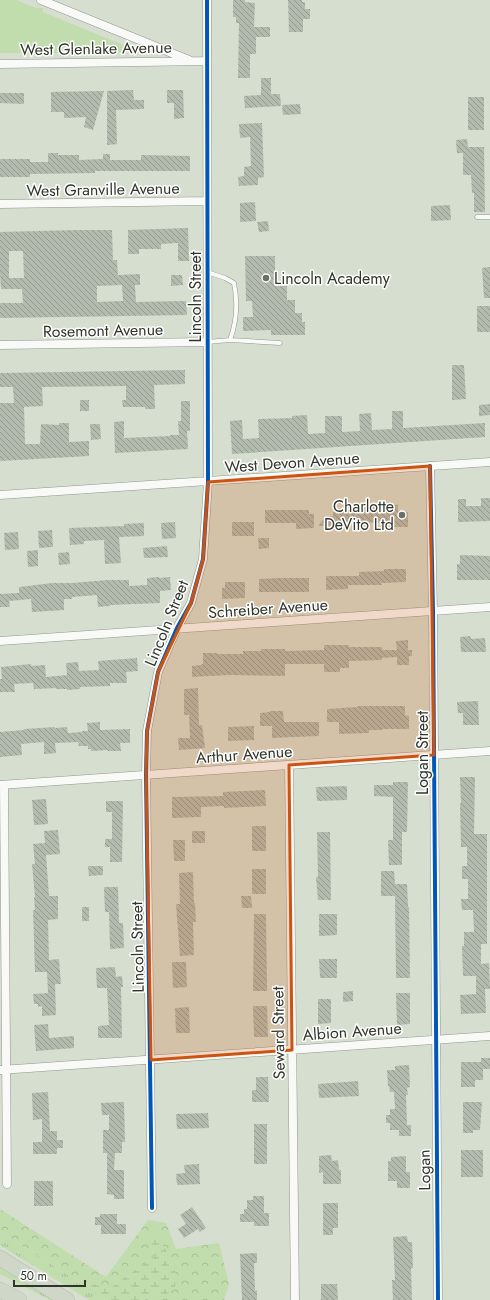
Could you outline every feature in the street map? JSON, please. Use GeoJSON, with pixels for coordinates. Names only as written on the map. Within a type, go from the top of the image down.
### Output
{"type":"FeatureCollection","features":[{"type":"Feature","properties":{"kind":"highway"},"geometry":{"type":"LineString","coordinates":[[0,1258],[67,1300]]}},
{"type":"Feature","properties":{"kind":"highway"},"geometry":{"type":"LineString","coordinates":[[0,1290],[19,1300]]}},
{"type":"Feature","properties":{"kind":"street"},"geometry":{"type":"LineString","coordinates":[[41,0],[192,61]]}},
{"type":"Feature","properties":{"kind":"street","name":"Lincoln Street"},"geometry":{"type":"LineString","coordinates":[[152,1208],[146,775],[147,731],[158,672],[177,628],[191,603],[203,559],[208,482],[207,0]]}},
{"type":"Feature","properties":{"kind":"street","name":"West Glenlake Avenue"},"geometry":{"type":"LineString","coordinates":[[0,64],[207,61]]}},
{"type":"Feature","properties":{"kind":"street","name":"West Granville Avenue"},"geometry":{"type":"LineString","coordinates":[[0,204],[207,201]]}},
{"type":"Feature","properties":{"kind":"street","name":"Rosemont Avenue"},"geometry":{"type":"LineString","coordinates":[[0,345],[207,342]]}},
{"type":"Feature","properties":{"kind":"street","name":"West Devon Avenue"},"geometry":{"type":"LineString","coordinates":[[0,495],[490,462]]}},
{"type":"Feature","properties":{"kind":"street","name":"Logan Street"},"geometry":{"type":"LineString","coordinates":[[430,466],[433,611],[435,1039]]}},
{"type":"Feature","properties":{"kind":"street","name":"Schreiber Avenue"},"geometry":{"type":"LineString","coordinates":[[0,641],[490,607]]}},
{"type":"Feature","properties":{"kind":"street","name":"Arthur Avenue"},"geometry":{"type":"LineString","coordinates":[[2,785],[490,751]]}},
{"type":"Feature","properties":{"kind":"street","name":"Seward Street"},"geometry":{"type":"LineString","coordinates":[[290,765],[295,1300]]}},
{"type":"Feature","properties":{"kind":"street"},"geometry":{"type":"LineString","coordinates":[[2,785],[3,1070],[7,1184]]}},
{"type":"Feature","properties":{"kind":"street","name":"Albion Avenue"},"geometry":{"type":"LineString","coordinates":[[3,1070],[490,1036]]}},
{"type":"Feature","properties":{"kind":"street","name":"Logan"},"geometry":{"type":"LineString","coordinates":[[435,1039],[438,1300]]}},
{"type":"Feature","properties":{"kind":"lane"},"geometry":{"type":"LineString","coordinates":[[477,218],[490,217]]}},
{"type":"Feature","properties":{"kind":"lane"},"geometry":{"type":"LineString","coordinates":[[207,272],[225,278],[234,283],[237,300],[235,328],[230,340]]}},
{"type":"Feature","properties":{"kind":"lane"},"geometry":{"type":"LineString","coordinates":[[207,342],[230,340],[280,343]]}},
{"type":"Feature","properties":{"kind":"highlighted area"},"geometry":{"type":"Polygon","coordinates":[[[430,466],[434,755],[289,765],[292,1050],[151,1060],[146,775],[147,731],[158,672],[191,603],[203,559],[208,482],[430,466]]]}},
{"type":"Feature","properties":{"kind":"green space"},"geometry":{"type":"Polygon","coordinates":[[[0,0],[16,0],[36,8],[43,8],[43,12],[140,52],[45,53],[25,55],[24,53],[0,53],[0,0]]]}},
{"type":"Feature","properties":{"kind":"green space"},"geometry":{"type":"Polygon","coordinates":[[[0,1209],[106,1277],[148,1220],[166,1223],[176,1249],[219,1243],[229,1284],[224,1300],[144,1300],[153,1294],[165,1296],[151,1237],[153,1257],[109,1289],[71,1277],[0,1231],[0,1209]]]}},
{"type":"Feature","properties":{"kind":"green space"},"geometry":{"type":"Polygon","coordinates":[[[0,1231],[71,1277],[85,1281],[105,1300],[89,1300],[6,1249],[0,1245],[0,1231]]]}},
{"type":"Feature","properties":{"kind":"green space"},"geometry":{"type":"Polygon","coordinates":[[[156,1234],[171,1260],[175,1272],[175,1288],[164,1296],[153,1294],[144,1300],[105,1300],[85,1281],[109,1289],[153,1257],[151,1237],[156,1234]]]}},
{"type":"Feature","properties":{"kind":"green space"},"geometry":{"type":"Polygon","coordinates":[[[0,1267],[53,1300],[50,1300],[0,1274],[0,1267]]]}},
{"type":"Feature","properties":{"kind":"building"},"geometry":{"type":"Polygon","coordinates":[[[233,0],[245,0],[245,2],[255,3],[254,27],[270,27],[270,37],[256,37],[256,54],[250,54],[250,78],[238,78],[239,23],[236,23],[236,17],[233,17],[233,0]]]}},
{"type":"Feature","properties":{"kind":"building"},"geometry":{"type":"Polygon","coordinates":[[[288,0],[302,0],[302,2],[305,2],[305,9],[310,9],[310,19],[303,19],[303,32],[289,32],[288,0]]]}},
{"type":"Feature","properties":{"kind":"building"},"geometry":{"type":"Polygon","coordinates":[[[261,78],[271,78],[271,94],[280,94],[281,106],[245,108],[244,96],[261,95],[261,78]]]}},
{"type":"Feature","properties":{"kind":"building"},"geometry":{"type":"Polygon","coordinates":[[[133,90],[134,100],[144,100],[144,109],[116,110],[117,144],[107,145],[107,91],[133,90]]]}},
{"type":"Feature","properties":{"kind":"building"},"geometry":{"type":"Polygon","coordinates":[[[167,90],[183,90],[184,118],[174,119],[174,103],[167,103],[167,90]]]}},
{"type":"Feature","properties":{"kind":"building"},"geometry":{"type":"Polygon","coordinates":[[[104,91],[93,130],[84,127],[86,117],[64,118],[64,112],[51,112],[51,92],[104,91]]]}},
{"type":"Feature","properties":{"kind":"building"},"geometry":{"type":"Polygon","coordinates":[[[0,93],[24,93],[24,104],[0,103],[0,93]]]}},
{"type":"Feature","properties":{"kind":"building"},"geometry":{"type":"Polygon","coordinates":[[[468,97],[484,97],[484,130],[468,130],[468,97]]]}},
{"type":"Feature","properties":{"kind":"building"},"geometry":{"type":"Polygon","coordinates":[[[300,104],[301,114],[283,115],[282,105],[300,104]]]}},
{"type":"Feature","properties":{"kind":"building"},"geometry":{"type":"Polygon","coordinates":[[[262,123],[264,177],[258,178],[258,185],[239,186],[238,177],[244,176],[244,167],[251,166],[250,137],[240,138],[239,124],[262,123]]]}},
{"type":"Feature","properties":{"kind":"building"},"geometry":{"type":"Polygon","coordinates":[[[467,139],[468,147],[484,147],[485,212],[474,212],[474,193],[472,193],[471,175],[463,175],[463,153],[457,153],[456,140],[467,139]]]}},
{"type":"Feature","properties":{"kind":"building"},"geometry":{"type":"Polygon","coordinates":[[[48,153],[58,153],[58,155],[79,155],[79,160],[103,159],[103,154],[110,154],[110,160],[141,160],[141,155],[190,156],[190,171],[95,171],[95,173],[30,174],[30,177],[0,177],[0,159],[30,159],[30,162],[48,162],[48,153]]]}},
{"type":"Feature","properties":{"kind":"building"},"geometry":{"type":"Polygon","coordinates":[[[255,202],[256,221],[240,222],[240,203],[255,202]]]}},
{"type":"Feature","properties":{"kind":"building"},"geometry":{"type":"Polygon","coordinates":[[[450,205],[451,220],[431,221],[431,206],[450,205]]]}},
{"type":"Feature","properties":{"kind":"building"},"geometry":{"type":"Polygon","coordinates":[[[268,221],[269,231],[259,232],[257,222],[268,221]]]}},
{"type":"Feature","properties":{"kind":"building"},"geometry":{"type":"Polygon","coordinates":[[[188,228],[189,261],[178,261],[178,243],[161,244],[161,249],[139,249],[139,254],[128,254],[128,230],[188,228]]]}},
{"type":"Feature","properties":{"kind":"building"},"geometry":{"type":"Polygon","coordinates":[[[112,230],[113,260],[117,260],[118,275],[140,274],[140,285],[135,285],[136,302],[186,301],[187,315],[0,318],[0,303],[23,303],[22,289],[1,289],[0,232],[112,230]],[[9,251],[9,278],[24,278],[23,251],[9,251]],[[122,285],[97,286],[97,302],[123,301],[122,285]]]}},
{"type":"Feature","properties":{"kind":"building"},"geometry":{"type":"Polygon","coordinates":[[[245,256],[275,256],[275,286],[287,286],[287,300],[295,300],[295,313],[302,313],[302,322],[305,322],[305,335],[271,335],[271,330],[243,331],[243,317],[253,317],[252,301],[246,301],[245,256]]]}},
{"type":"Feature","properties":{"kind":"building"},"geometry":{"type":"Polygon","coordinates":[[[490,267],[490,298],[484,298],[482,268],[490,267]]]}},
{"type":"Feature","properties":{"kind":"building"},"geometry":{"type":"Polygon","coordinates":[[[171,275],[182,275],[183,285],[171,286],[171,275]]]}},
{"type":"Feature","properties":{"kind":"building"},"geometry":{"type":"Polygon","coordinates":[[[477,306],[490,306],[490,332],[477,332],[477,306]]]}},
{"type":"Feature","properties":{"kind":"building"},"geometry":{"type":"Polygon","coordinates":[[[452,365],[464,365],[466,399],[452,400],[452,365]]]}},
{"type":"Feature","properties":{"kind":"building"},"geometry":{"type":"Polygon","coordinates":[[[185,370],[185,384],[154,385],[155,409],[145,409],[145,407],[123,407],[122,400],[126,400],[126,386],[42,387],[43,406],[24,407],[25,444],[40,444],[41,424],[59,425],[59,423],[69,423],[69,442],[89,441],[89,456],[0,461],[0,403],[14,403],[13,387],[0,387],[0,373],[185,370]]]}},
{"type":"Feature","properties":{"kind":"building"},"geometry":{"type":"Polygon","coordinates":[[[80,400],[89,400],[89,411],[80,411],[80,400]]]}},
{"type":"Feature","properties":{"kind":"building"},"geometry":{"type":"Polygon","coordinates":[[[181,401],[190,401],[190,431],[187,431],[188,449],[115,453],[114,422],[124,421],[124,438],[179,435],[178,421],[181,421],[181,401]]]}},
{"type":"Feature","properties":{"kind":"building"},"geometry":{"type":"Polygon","coordinates":[[[490,404],[490,415],[479,416],[479,405],[490,404]]]}},
{"type":"Feature","properties":{"kind":"building"},"geometry":{"type":"Polygon","coordinates":[[[392,411],[403,411],[403,428],[485,423],[485,437],[232,454],[230,421],[242,420],[243,439],[259,438],[258,419],[292,418],[292,416],[307,415],[308,434],[325,433],[325,416],[342,416],[342,432],[360,431],[359,414],[371,413],[372,430],[392,429],[392,411]]]}},
{"type":"Feature","properties":{"kind":"building"},"geometry":{"type":"Polygon","coordinates":[[[90,424],[100,424],[101,439],[91,440],[90,424]]]}},
{"type":"Feature","properties":{"kind":"building"},"geometry":{"type":"Polygon","coordinates":[[[481,498],[490,498],[490,521],[458,522],[458,499],[466,499],[466,506],[481,506],[481,498]]]}},
{"type":"Feature","properties":{"kind":"building"},"geometry":{"type":"Polygon","coordinates":[[[398,505],[398,512],[408,512],[408,527],[390,527],[390,522],[348,523],[348,526],[318,526],[326,516],[333,516],[333,512],[338,512],[338,510],[357,509],[357,506],[398,505]]]}},
{"type":"Feature","properties":{"kind":"building"},"geometry":{"type":"Polygon","coordinates":[[[265,510],[309,510],[309,514],[314,514],[314,528],[296,529],[296,523],[265,523],[265,510]]]}},
{"type":"Feature","properties":{"kind":"building"},"geometry":{"type":"Polygon","coordinates":[[[175,522],[176,538],[162,539],[161,523],[175,522]]]}},
{"type":"Feature","properties":{"kind":"building"},"geometry":{"type":"Polygon","coordinates":[[[232,522],[254,522],[254,536],[232,536],[232,522]]]}},
{"type":"Feature","properties":{"kind":"building"},"geometry":{"type":"Polygon","coordinates":[[[144,523],[144,536],[119,537],[121,563],[105,564],[104,540],[84,541],[84,544],[70,545],[69,528],[124,526],[124,524],[144,523]]]}},
{"type":"Feature","properties":{"kind":"building"},"geometry":{"type":"Polygon","coordinates":[[[52,530],[53,547],[39,548],[38,531],[52,530]]]}},
{"type":"Feature","properties":{"kind":"building"},"geometry":{"type":"Polygon","coordinates":[[[18,532],[19,549],[5,550],[4,533],[18,532]]]}},
{"type":"Feature","properties":{"kind":"building"},"geometry":{"type":"Polygon","coordinates":[[[258,538],[269,538],[269,548],[259,549],[258,538]]]}},
{"type":"Feature","properties":{"kind":"building"},"geometry":{"type":"Polygon","coordinates":[[[167,546],[168,557],[144,558],[143,548],[167,546]]]}},
{"type":"Feature","properties":{"kind":"building"},"geometry":{"type":"Polygon","coordinates":[[[38,550],[38,566],[28,567],[27,551],[38,550]]]}},
{"type":"Feature","properties":{"kind":"building"},"geometry":{"type":"Polygon","coordinates":[[[69,552],[70,564],[59,565],[58,553],[69,552]]]}},
{"type":"Feature","properties":{"kind":"building"},"geometry":{"type":"Polygon","coordinates":[[[460,555],[490,556],[490,580],[457,580],[457,564],[460,564],[460,555]]]}},
{"type":"Feature","properties":{"kind":"building"},"geometry":{"type":"Polygon","coordinates":[[[384,569],[406,569],[406,582],[381,583],[382,585],[348,585],[348,589],[326,590],[326,576],[359,576],[359,572],[384,571],[384,569]]]}},
{"type":"Feature","properties":{"kind":"building"},"geometry":{"type":"Polygon","coordinates":[[[170,577],[171,590],[160,591],[160,603],[110,605],[98,607],[97,595],[64,599],[64,610],[32,612],[31,599],[9,601],[10,607],[0,607],[0,594],[19,593],[19,587],[52,583],[108,580],[129,580],[129,586],[147,585],[147,578],[170,577]]]}},
{"type":"Feature","properties":{"kind":"building"},"geometry":{"type":"Polygon","coordinates":[[[309,578],[309,592],[259,592],[259,579],[309,578]]]}},
{"type":"Feature","properties":{"kind":"building"},"geometry":{"type":"Polygon","coordinates":[[[225,582],[245,582],[245,598],[222,599],[222,588],[225,588],[225,582]]]}},
{"type":"Feature","properties":{"kind":"building"},"geometry":{"type":"Polygon","coordinates":[[[470,636],[471,639],[485,638],[486,652],[461,652],[460,637],[470,636]]]}},
{"type":"Feature","properties":{"kind":"building"},"geometry":{"type":"Polygon","coordinates":[[[408,640],[408,650],[412,650],[412,656],[409,656],[409,665],[397,665],[397,657],[382,658],[382,660],[349,661],[349,668],[340,668],[340,672],[324,672],[324,664],[285,664],[285,676],[229,675],[192,677],[192,666],[203,664],[203,653],[243,654],[243,651],[261,651],[261,649],[285,649],[285,651],[324,650],[324,645],[382,647],[382,650],[397,650],[396,641],[408,640]]]}},
{"type":"Feature","properties":{"kind":"building"},"geometry":{"type":"Polygon","coordinates":[[[137,658],[138,671],[126,672],[127,683],[110,683],[110,686],[80,687],[80,689],[67,690],[56,688],[34,689],[33,683],[14,684],[15,692],[0,692],[0,679],[2,679],[1,667],[31,664],[31,666],[45,665],[46,677],[67,675],[66,663],[78,662],[79,671],[99,670],[98,661],[137,658]]]}},
{"type":"Feature","properties":{"kind":"building"},"geometry":{"type":"Polygon","coordinates":[[[198,688],[199,725],[202,725],[205,748],[179,750],[178,738],[190,738],[189,715],[184,715],[184,689],[198,688]]]}},
{"type":"Feature","properties":{"kind":"building"},"geometry":{"type":"Polygon","coordinates":[[[478,701],[479,725],[463,725],[463,713],[458,713],[457,702],[478,701]]]}},
{"type":"Feature","properties":{"kind":"building"},"geometry":{"type":"Polygon","coordinates":[[[358,706],[405,706],[405,715],[409,716],[409,729],[382,729],[369,730],[369,733],[339,734],[339,722],[327,722],[327,709],[358,706]]]}},
{"type":"Feature","properties":{"kind":"building"},"geometry":{"type":"Polygon","coordinates":[[[283,711],[284,722],[319,722],[319,736],[272,738],[272,726],[260,726],[260,713],[283,711]]]}},
{"type":"Feature","properties":{"kind":"building"},"geometry":{"type":"Polygon","coordinates":[[[100,722],[100,730],[130,729],[130,743],[120,743],[121,751],[91,751],[91,749],[88,749],[88,746],[79,746],[78,742],[55,743],[56,753],[44,754],[44,742],[21,744],[22,755],[0,757],[0,732],[24,729],[67,727],[68,733],[82,732],[88,731],[87,723],[100,722]]]}},
{"type":"Feature","properties":{"kind":"building"},"geometry":{"type":"Polygon","coordinates":[[[254,726],[254,740],[228,741],[228,727],[254,726]]]}},
{"type":"Feature","properties":{"kind":"building"},"geometry":{"type":"Polygon","coordinates":[[[460,777],[475,777],[474,834],[487,834],[487,944],[481,944],[481,964],[489,963],[490,989],[485,989],[486,1013],[461,1014],[460,995],[476,994],[476,976],[463,976],[462,946],[464,946],[464,932],[474,932],[473,910],[462,910],[461,899],[468,899],[468,879],[462,879],[462,866],[467,866],[467,847],[461,847],[460,777]]]}},
{"type":"Feature","properties":{"kind":"building"},"geometry":{"type":"Polygon","coordinates":[[[393,782],[408,782],[407,832],[402,832],[402,865],[389,865],[388,840],[393,840],[393,797],[374,796],[374,785],[393,785],[393,782]]]}},
{"type":"Feature","properties":{"kind":"building"},"geometry":{"type":"Polygon","coordinates":[[[347,786],[347,800],[317,801],[316,787],[347,786]]]}},
{"type":"Feature","properties":{"kind":"building"},"geometry":{"type":"Polygon","coordinates":[[[265,790],[266,806],[224,808],[224,806],[201,807],[201,817],[172,818],[172,797],[223,796],[223,792],[265,790]]]}},
{"type":"Feature","properties":{"kind":"building"},"geometry":{"type":"Polygon","coordinates":[[[46,799],[48,824],[34,825],[32,800],[46,799]]]}},
{"type":"Feature","properties":{"kind":"building"},"geometry":{"type":"Polygon","coordinates":[[[106,801],[123,801],[122,862],[110,862],[110,847],[105,847],[105,839],[112,839],[112,812],[106,812],[106,801]]]}},
{"type":"Feature","properties":{"kind":"building"},"geometry":{"type":"Polygon","coordinates":[[[252,826],[266,826],[266,851],[252,851],[252,826]]]}},
{"type":"Feature","properties":{"kind":"building"},"geometry":{"type":"Polygon","coordinates":[[[58,830],[60,854],[46,855],[49,896],[58,896],[58,919],[48,920],[49,960],[59,959],[61,984],[55,984],[56,1015],[42,1016],[42,1006],[38,1007],[38,1004],[34,1004],[33,994],[48,993],[47,972],[35,972],[33,910],[35,910],[35,897],[32,864],[35,864],[33,844],[45,843],[44,831],[58,830]]]}},
{"type":"Feature","properties":{"kind":"building"},"geometry":{"type":"Polygon","coordinates":[[[192,831],[205,831],[205,843],[192,843],[192,831]]]}},
{"type":"Feature","properties":{"kind":"building"},"geometry":{"type":"Polygon","coordinates":[[[317,832],[330,832],[331,900],[318,900],[316,877],[318,877],[317,832]]]}},
{"type":"Feature","properties":{"kind":"building"},"geometry":{"type":"Polygon","coordinates":[[[173,840],[185,840],[185,861],[174,861],[173,840]]]}},
{"type":"Feature","properties":{"kind":"building"},"geometry":{"type":"Polygon","coordinates":[[[88,866],[103,866],[103,875],[89,876],[88,866]]]}},
{"type":"Feature","properties":{"kind":"building"},"geometry":{"type":"Polygon","coordinates":[[[252,869],[266,869],[266,894],[252,894],[252,869]]]}},
{"type":"Feature","properties":{"kind":"building"},"geometry":{"type":"Polygon","coordinates":[[[381,871],[394,871],[395,884],[407,884],[409,907],[410,978],[396,978],[395,896],[381,896],[381,871]]]}},
{"type":"Feature","properties":{"kind":"building"},"geometry":{"type":"Polygon","coordinates":[[[193,872],[196,922],[193,922],[194,955],[180,956],[176,904],[180,904],[179,873],[193,872]]]}},
{"type":"Feature","properties":{"kind":"building"},"geometry":{"type":"Polygon","coordinates":[[[104,887],[118,887],[119,923],[123,923],[124,948],[110,949],[109,912],[105,912],[104,887]]]}},
{"type":"Feature","properties":{"kind":"building"},"geometry":{"type":"Polygon","coordinates":[[[241,896],[251,896],[252,908],[242,908],[241,896]]]}},
{"type":"Feature","properties":{"kind":"building"},"geometry":{"type":"Polygon","coordinates":[[[82,907],[89,907],[89,921],[82,921],[82,907]]]}},
{"type":"Feature","properties":{"kind":"building"},"geometry":{"type":"Polygon","coordinates":[[[254,914],[266,914],[267,991],[253,991],[254,914]]]}},
{"type":"Feature","properties":{"kind":"building"},"geometry":{"type":"Polygon","coordinates":[[[319,914],[337,914],[337,935],[319,936],[319,914]]]}},
{"type":"Feature","properties":{"kind":"building"},"geometry":{"type":"Polygon","coordinates":[[[319,959],[337,959],[337,978],[320,978],[319,959]]]}},
{"type":"Feature","properties":{"kind":"building"},"geometry":{"type":"Polygon","coordinates":[[[172,962],[186,962],[187,987],[173,988],[172,962]]]}},
{"type":"Feature","properties":{"kind":"building"},"geometry":{"type":"Polygon","coordinates":[[[115,967],[116,977],[122,976],[122,1038],[98,1038],[98,1026],[109,1025],[107,988],[97,988],[96,968],[115,967]]]}},
{"type":"Feature","properties":{"kind":"building"},"geometry":{"type":"Polygon","coordinates":[[[353,991],[353,1001],[343,1002],[343,992],[353,991]]]}},
{"type":"Feature","properties":{"kind":"building"},"geometry":{"type":"Polygon","coordinates":[[[396,993],[410,993],[410,1024],[397,1025],[396,993]]]}},
{"type":"Feature","properties":{"kind":"building"},"geometry":{"type":"Polygon","coordinates":[[[318,999],[331,999],[331,1023],[318,1024],[318,999]]]}},
{"type":"Feature","properties":{"kind":"building"},"geometry":{"type":"Polygon","coordinates":[[[253,1006],[267,1006],[268,1037],[254,1037],[253,1006]]]}},
{"type":"Feature","properties":{"kind":"building"},"geometry":{"type":"Polygon","coordinates":[[[189,1007],[190,1033],[176,1033],[175,1008],[189,1007]]]}},
{"type":"Feature","properties":{"kind":"building"},"geometry":{"type":"Polygon","coordinates":[[[48,1024],[49,1038],[74,1036],[74,1048],[36,1051],[34,1025],[48,1024]]]}},
{"type":"Feature","properties":{"kind":"building"},"geometry":{"type":"Polygon","coordinates":[[[481,1058],[490,1058],[490,1069],[483,1069],[483,1080],[475,1080],[475,1087],[461,1087],[461,1062],[481,1062],[481,1058]]]}},
{"type":"Feature","properties":{"kind":"building"},"geometry":{"type":"Polygon","coordinates":[[[409,1065],[410,1087],[407,1088],[408,1095],[406,1095],[407,1125],[411,1125],[411,1136],[399,1136],[399,1130],[390,1130],[390,1123],[386,1123],[386,1115],[390,1115],[390,1109],[395,1109],[394,1092],[390,1092],[388,1086],[387,1070],[395,1070],[395,1066],[409,1065]]]}},
{"type":"Feature","properties":{"kind":"building"},"geometry":{"type":"Polygon","coordinates":[[[256,1077],[268,1077],[269,1102],[252,1102],[252,1090],[256,1090],[256,1077]]]}},
{"type":"Feature","properties":{"kind":"building"},"geometry":{"type":"Polygon","coordinates":[[[358,1081],[359,1096],[319,1098],[318,1084],[358,1081]]]}},
{"type":"Feature","properties":{"kind":"building"},"geometry":{"type":"Polygon","coordinates":[[[48,1092],[50,1131],[57,1131],[57,1140],[63,1140],[63,1148],[57,1148],[57,1154],[33,1154],[33,1142],[42,1142],[42,1119],[33,1120],[32,1093],[48,1092]]]}},
{"type":"Feature","properties":{"kind":"building"},"geometry":{"type":"Polygon","coordinates":[[[124,1102],[125,1142],[122,1142],[122,1153],[115,1153],[114,1170],[124,1170],[124,1199],[114,1199],[114,1195],[107,1194],[107,1153],[103,1153],[103,1130],[109,1130],[109,1115],[102,1115],[101,1103],[124,1102]]]}},
{"type":"Feature","properties":{"kind":"building"},"geometry":{"type":"Polygon","coordinates":[[[463,1102],[482,1102],[480,1130],[473,1130],[473,1133],[463,1133],[463,1102]]]}},
{"type":"Feature","properties":{"kind":"building"},"geometry":{"type":"Polygon","coordinates":[[[208,1113],[209,1128],[177,1129],[176,1114],[208,1113]]]}},
{"type":"Feature","properties":{"kind":"building"},"geometry":{"type":"Polygon","coordinates":[[[254,1124],[267,1124],[267,1164],[254,1164],[254,1124]]]}},
{"type":"Feature","properties":{"kind":"building"},"geometry":{"type":"Polygon","coordinates":[[[461,1150],[483,1150],[483,1177],[461,1177],[461,1150]]]}},
{"type":"Feature","properties":{"kind":"building"},"geometry":{"type":"Polygon","coordinates":[[[331,1155],[332,1161],[338,1160],[339,1170],[341,1170],[341,1184],[323,1184],[323,1172],[319,1173],[319,1156],[331,1155]]]}},
{"type":"Feature","properties":{"kind":"building"},"geometry":{"type":"Polygon","coordinates":[[[406,1156],[406,1172],[410,1172],[410,1188],[397,1188],[397,1181],[388,1181],[388,1161],[391,1161],[391,1157],[406,1156]]]}},
{"type":"Feature","properties":{"kind":"building"},"geometry":{"type":"Polygon","coordinates":[[[199,1164],[200,1184],[177,1185],[176,1174],[185,1173],[184,1165],[199,1164]]]}},
{"type":"Feature","properties":{"kind":"building"},"geometry":{"type":"Polygon","coordinates":[[[34,1181],[53,1181],[53,1206],[34,1206],[34,1181]]]}},
{"type":"Feature","properties":{"kind":"building"},"geometry":{"type":"Polygon","coordinates":[[[253,1196],[264,1196],[264,1213],[269,1213],[269,1226],[254,1226],[254,1222],[240,1222],[240,1214],[244,1214],[244,1209],[247,1209],[247,1200],[253,1200],[253,1196]]]}},
{"type":"Feature","properties":{"kind":"building"},"geometry":{"type":"Polygon","coordinates":[[[323,1203],[338,1203],[338,1228],[333,1228],[333,1235],[323,1235],[323,1203]]]}},
{"type":"Feature","properties":{"kind":"building"},"geometry":{"type":"Polygon","coordinates":[[[192,1207],[206,1228],[200,1232],[198,1229],[184,1238],[178,1229],[186,1224],[180,1215],[192,1207]]]}},
{"type":"Feature","properties":{"kind":"building"},"geometry":{"type":"Polygon","coordinates":[[[100,1214],[117,1214],[117,1224],[126,1224],[126,1234],[101,1234],[101,1225],[95,1225],[95,1217],[100,1217],[100,1214]]]}},
{"type":"Feature","properties":{"kind":"building"},"geometry":{"type":"Polygon","coordinates":[[[407,1236],[408,1242],[412,1242],[412,1300],[393,1300],[392,1280],[395,1280],[393,1237],[407,1236]]]}},
{"type":"Feature","properties":{"kind":"building"},"geometry":{"type":"Polygon","coordinates":[[[257,1253],[257,1263],[254,1263],[255,1291],[257,1290],[257,1300],[242,1300],[240,1254],[257,1253]]]}},
{"type":"Feature","properties":{"kind":"building"},"geometry":{"type":"Polygon","coordinates":[[[321,1284],[337,1284],[338,1300],[321,1300],[321,1284]]]}},
{"type":"Feature","properties":{"kind":"cycle path"},"geometry":{"type":"LineString","coordinates":[[152,1208],[146,775],[147,731],[158,672],[177,628],[191,603],[203,559],[208,482],[207,0]]}},
{"type":"Feature","properties":{"kind":"cycle path"},"geometry":{"type":"LineString","coordinates":[[430,466],[433,611],[438,1300]]}},
{"type":"Feature","properties":{"kind":"place","name":"Lincoln Academy"},"geometry":{"type":"Point","coordinates":[266,278]}},
{"type":"Feature","properties":{"kind":"place","name":"Charlotte DeVito Ltd"},"geometry":{"type":"Point","coordinates":[402,515]}}]}
